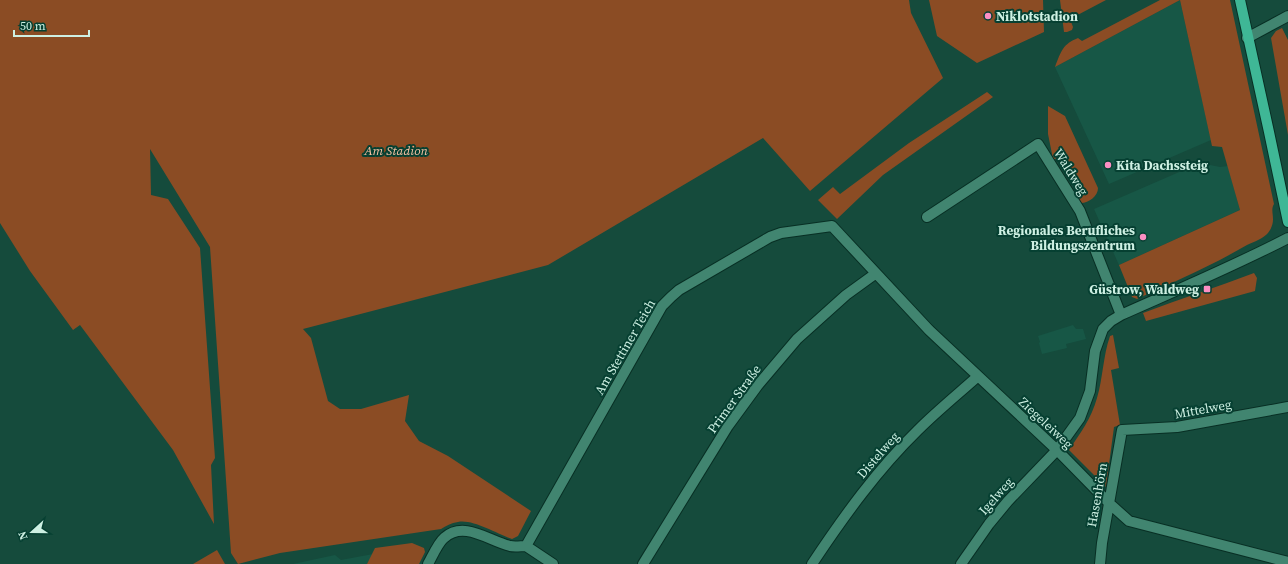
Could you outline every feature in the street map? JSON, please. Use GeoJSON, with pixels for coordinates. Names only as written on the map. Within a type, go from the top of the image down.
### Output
{"type":"FeatureCollection","features":[{"type":"Feature","properties":{"kind":"main road"},"geometry":{"type":"LineString","coordinates":[[1240,0],[1288,222]]}},
{"type":"Feature","properties":{"kind":"street"},"geometry":{"type":"LineString","coordinates":[[1248,38],[1288,16]]}},
{"type":"Feature","properties":{"kind":"street","name":"Waldweg"},"geometry":{"type":"LineString","coordinates":[[927,217],[1038,144],[1080,211],[1121,315]]}},
{"type":"Feature","properties":{"kind":"street","name":"Ziegeleiweg"},"geometry":{"type":"LineString","coordinates":[[832,226],[875,274],[929,330],[1057,450],[1110,504],[1129,521],[1288,562]]}},
{"type":"Feature","properties":{"kind":"street","name":"Am Stettiner Teich"},"geometry":{"type":"LineString","coordinates":[[526,546],[662,306],[670,297],[679,290],[770,237],[781,233],[832,226]]}},
{"type":"Feature","properties":{"kind":"street"},"geometry":{"type":"LineString","coordinates":[[1057,450],[1080,418],[1090,391],[1095,351],[1103,329],[1121,315],[1199,281],[1288,238]]}},
{"type":"Feature","properties":{"kind":"street","name":"Primer Straße"},"geometry":{"type":"LineString","coordinates":[[643,564],[728,426],[758,384],[797,339],[846,295],[875,274]]}},
{"type":"Feature","properties":{"kind":"street","name":"Distelweg"},"geometry":{"type":"LineString","coordinates":[[812,564],[843,518],[872,480],[918,429],[978,377]]}},
{"type":"Feature","properties":{"kind":"street","name":"Mittelweg"},"geometry":{"type":"LineString","coordinates":[[1122,430],[1176,427],[1288,407]]}},
{"type":"Feature","properties":{"kind":"street","name":"Hasenhörn"},"geometry":{"type":"LineString","coordinates":[[1100,564],[1102,542],[1122,430]]}},
{"type":"Feature","properties":{"kind":"street","name":"Igelweg"},"geometry":{"type":"LineString","coordinates":[[961,564],[989,524],[1008,501],[1057,450]]}},
{"type":"Feature","properties":{"kind":"street"},"geometry":{"type":"LineString","coordinates":[[428,564],[442,538],[459,530],[467,530],[512,546],[526,546],[553,564]]}},
{"type":"Feature","properties":{"kind":"shaded area"},"geometry":{"type":"Polygon","coordinates":[[[1180,0],[1211,140],[1109,184],[1055,67],[1180,0]]]}},
{"type":"Feature","properties":{"kind":"shaded area","name":"Regionales Berufliches Bildungszentrum"},"geometry":{"type":"Polygon","coordinates":[[[1200,163],[1220,167],[1228,166],[1240,210],[1119,265],[1094,209],[1200,163]]]}},
{"type":"Feature","properties":{"kind":"shaded area"},"geometry":{"type":"Polygon","coordinates":[[[1073,325],[1076,329],[1083,329],[1086,339],[1066,344],[1067,348],[1042,354],[1038,336],[1073,325]]]}},
{"type":"Feature","properties":{"kind":"shaded area"},"geometry":{"type":"Polygon","coordinates":[[[373,554],[367,564],[293,564],[335,555],[341,560],[373,554]]]}},
{"type":"Feature","properties":{"kind":"green space","name":"Am Stadion"},"geometry":{"type":"Polygon","coordinates":[[[0,0],[909,0],[911,13],[943,78],[810,191],[763,138],[548,265],[303,329],[311,338],[328,401],[340,409],[361,409],[409,395],[405,421],[419,441],[448,456],[531,511],[518,536],[512,539],[478,525],[458,522],[441,529],[280,553],[238,564],[231,553],[210,247],[150,149],[151,195],[168,199],[200,248],[215,458],[211,465],[214,524],[173,450],[80,325],[73,330],[30,271],[0,223],[0,0]]]}},
{"type":"Feature","properties":{"kind":"green space","name":"Niklotstadion"},"geometry":{"type":"Polygon","coordinates":[[[929,0],[1043,0],[1044,32],[977,63],[937,36],[929,0]]]}},
{"type":"Feature","properties":{"kind":"green space"},"geometry":{"type":"Polygon","coordinates":[[[1060,0],[1106,0],[1070,19],[1073,27],[1072,30],[1064,32],[1060,0]]]}},
{"type":"Feature","properties":{"kind":"green space"},"geometry":{"type":"Polygon","coordinates":[[[1160,0],[1180,0],[1055,67],[1063,49],[1073,40],[1078,38],[1082,41],[1160,0]]]}},
{"type":"Feature","properties":{"kind":"green space"},"geometry":{"type":"Polygon","coordinates":[[[1180,0],[1230,0],[1274,204],[1272,210],[1273,220],[1268,233],[1261,238],[1206,267],[1137,299],[1132,297],[1119,265],[1240,210],[1222,147],[1212,146],[1180,0]]]}},
{"type":"Feature","properties":{"kind":"green space"},"geometry":{"type":"Polygon","coordinates":[[[1282,28],[1288,40],[1288,135],[1271,38],[1276,31],[1282,28]]]}},
{"type":"Feature","properties":{"kind":"green space"},"geometry":{"type":"Polygon","coordinates":[[[987,92],[993,97],[883,175],[837,219],[818,200],[833,187],[840,194],[909,143],[987,92]]]}},
{"type":"Feature","properties":{"kind":"green space"},"geometry":{"type":"Polygon","coordinates":[[[1048,106],[1065,116],[1098,188],[1095,196],[1087,202],[1081,203],[1077,197],[1083,193],[1060,156],[1053,160],[1048,134],[1048,106]]]}},
{"type":"Feature","properties":{"kind":"green space"},"geometry":{"type":"Polygon","coordinates":[[[1254,273],[1257,278],[1255,291],[1146,321],[1143,313],[1254,273]]]}},
{"type":"Feature","properties":{"kind":"green space"},"geometry":{"type":"Polygon","coordinates":[[[1113,335],[1119,368],[1111,370],[1120,425],[1114,427],[1106,487],[1069,450],[1095,406],[1104,359],[1110,336],[1113,335]]]}},
{"type":"Feature","properties":{"kind":"green space"},"geometry":{"type":"Polygon","coordinates":[[[412,543],[424,548],[425,552],[419,564],[367,564],[375,548],[412,543]]]}},
{"type":"Feature","properties":{"kind":"green space"},"geometry":{"type":"Polygon","coordinates":[[[217,550],[225,564],[193,564],[217,550]]]}},
{"type":"Feature","properties":{"kind":"place","name":"Niklotstadion"},"geometry":{"type":"Point","coordinates":[988,16]}},
{"type":"Feature","properties":{"kind":"place","name":"Kita Dachssteig"},"geometry":{"type":"Point","coordinates":[1108,165]}},
{"type":"Feature","properties":{"kind":"place","name":"Regionales Berufliches Bildungszentrum"},"geometry":{"type":"Point","coordinates":[1143,237]}},
{"type":"Feature","properties":{"kind":"place","name":"Güstrow, Waldweg"},"geometry":{"type":"Point","coordinates":[1207,289]}}]}
